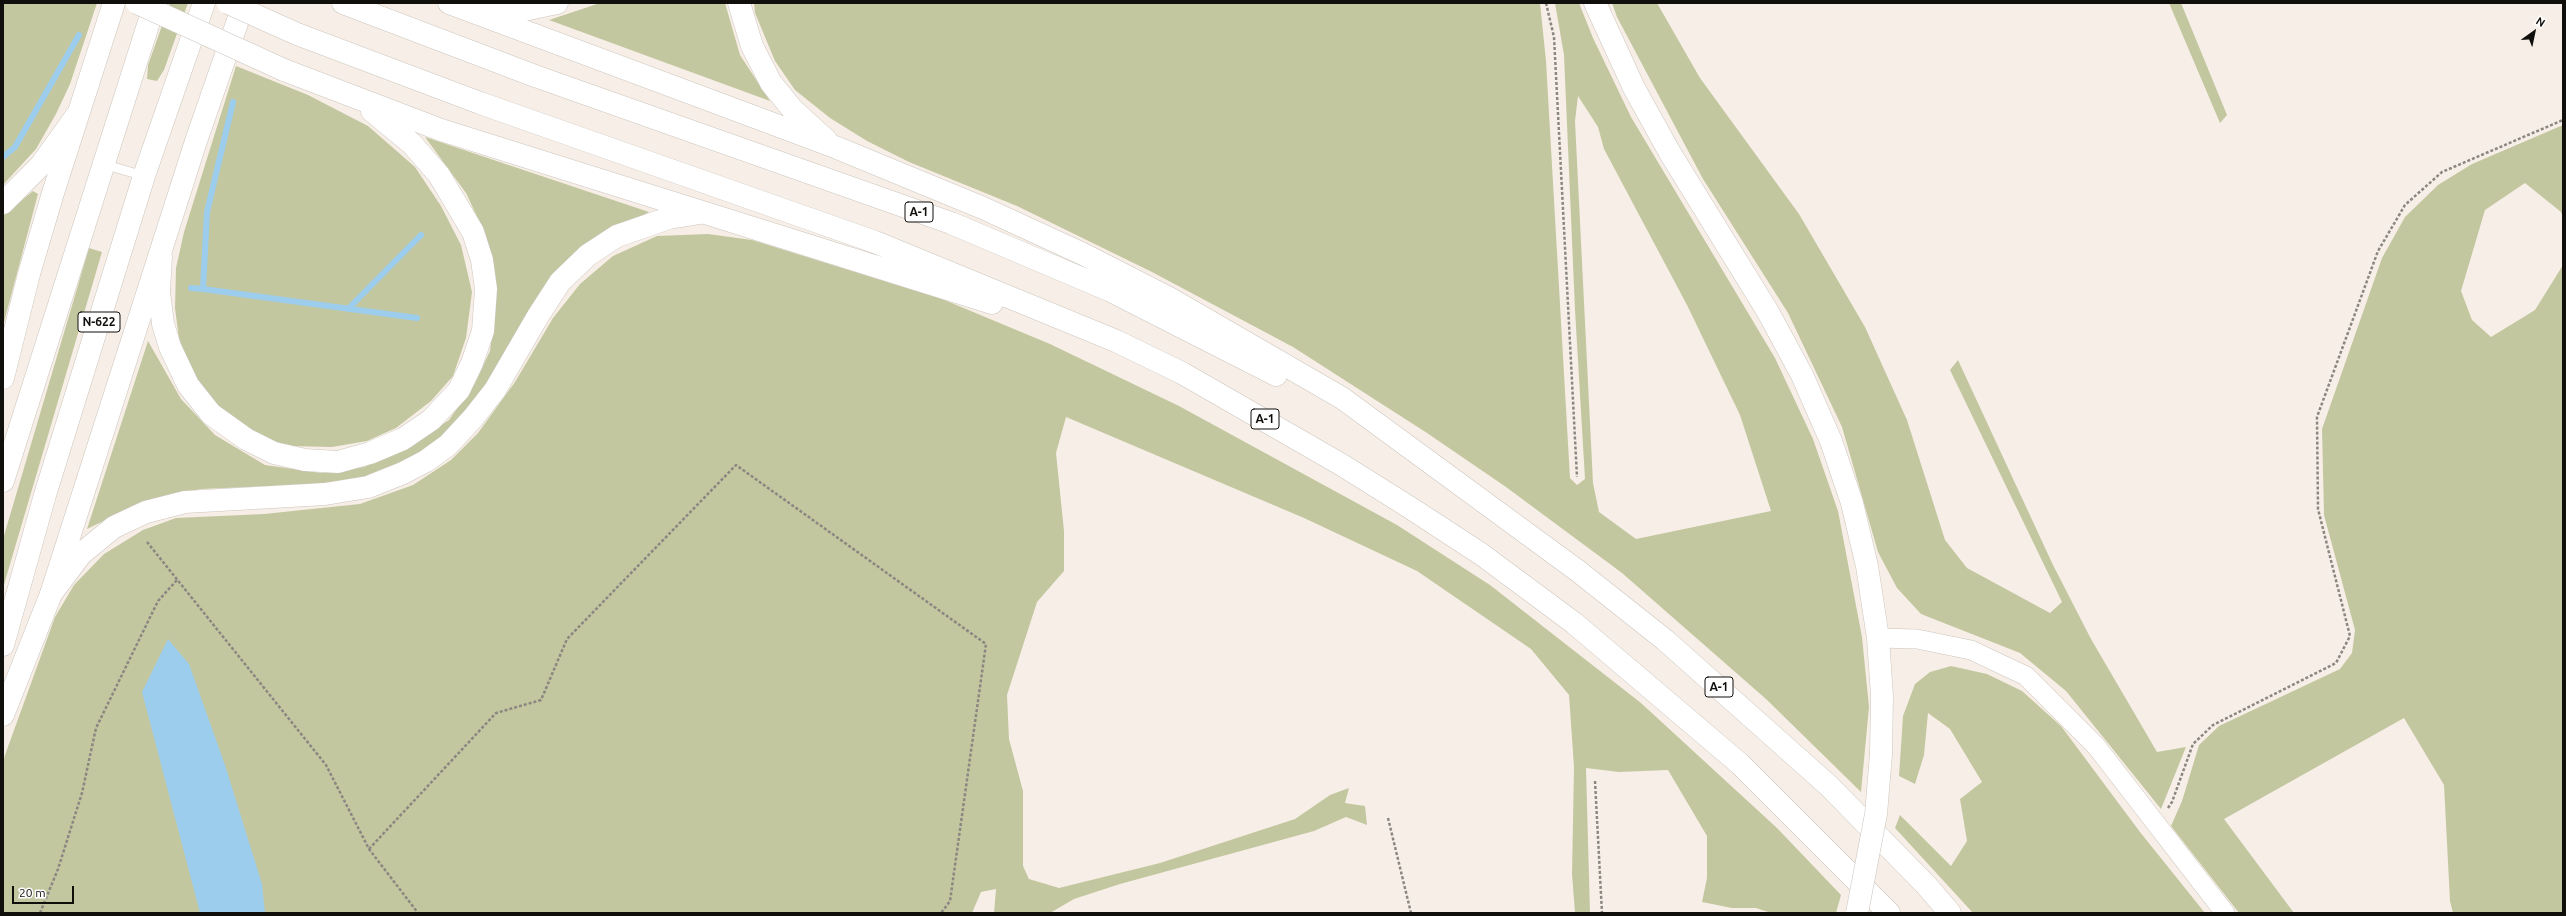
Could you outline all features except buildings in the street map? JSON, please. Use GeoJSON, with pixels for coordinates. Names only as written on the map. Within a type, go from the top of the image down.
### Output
{"type":"FeatureCollection","features":[{"type":"Feature","properties":{"kind":"main road"},"geometry":{"type":"LineString","coordinates":[[3,378],[29,274],[76,115],[114,3]]}},
{"type":"Feature","properties":{"kind":"main road"},"geometry":{"type":"LineString","coordinates":[[137,3],[284,70],[442,130],[1116,341]]}},
{"type":"Feature","properties":{"kind":"main road"},"geometry":{"type":"LineString","coordinates":[[3,481],[102,164],[155,3]]}},
{"type":"Feature","properties":{"kind":"main road","name":"N-622"},"geometry":{"type":"LineString","coordinates":[[3,645],[46,495],[144,176],[204,3]]}},
{"type":"Feature","properties":{"kind":"main road","name":"A-1"},"geometry":{"type":"LineString","coordinates":[[228,3],[297,34],[466,98],[875,242],[1116,341],[1182,373],[1342,464],[1480,554],[1574,624],[1740,764],[1889,913]]}},
{"type":"Feature","properties":{"kind":"main road"},"geometry":{"type":"LineString","coordinates":[[3,715],[51,594],[161,256],[196,141],[244,3]]}},
{"type":"Feature","properties":{"kind":"main road","name":"A-1"},"geometry":{"type":"LineString","coordinates":[[343,3],[535,76],[943,221],[1109,290],[1264,368],[1463,488],[1578,570],[1665,640],[1737,702],[1829,786],[1927,886],[1950,913]]}},
{"type":"Feature","properties":{"kind":"main road"},"geometry":{"type":"LineString","coordinates":[[449,3],[835,147],[983,208],[1083,254],[1169,298],[1342,398],[1463,488]]}},
{"type":"Feature","properties":{"kind":"main road"},"geometry":{"type":"LineString","coordinates":[[474,13],[524,10],[557,3]]}},
{"type":"Feature","properties":{"kind":"main road"},"geometry":{"type":"LineString","coordinates":[[739,3],[752,46],[771,83],[793,110],[835,147]]}},
{"type":"Feature","properties":{"kind":"main road"},"geometry":{"type":"LineString","coordinates":[[1595,3],[1637,94],[1768,312],[1802,375],[1831,441],[1852,504],[1867,566],[1878,638],[1882,696],[1881,754],[1876,814],[1857,913]]}},
{"type":"Feature","properties":{"kind":"main road"},"geometry":{"type":"LineString","coordinates":[[161,256],[159,292],[163,324],[170,347],[188,386],[211,414],[246,439],[274,453],[304,460],[338,462],[370,453],[403,439],[431,420],[459,390],[472,363],[483,331],[486,289],[482,260],[473,232],[439,175],[412,144],[387,121],[351,96]]}},
{"type":"Feature","properties":{"kind":"main road"},"geometry":{"type":"LineString","coordinates":[[3,203],[41,165],[76,115]]}},
{"type":"Feature","properties":{"kind":"main road"},"geometry":{"type":"LineString","coordinates":[[51,594],[81,554],[114,526],[146,512],[185,502],[326,494],[368,487],[403,473],[426,461],[448,445],[473,418],[495,390],[538,316],[560,282],[588,255],[617,236],[669,218],[705,212]]}},
{"type":"Feature","properties":{"kind":"street"},"geometry":{"type":"LineString","coordinates":[[1878,638],[1917,639],[1971,650],[2026,676],[2096,746],[2225,913]]}},
{"type":"Feature","properties":{"kind":"lane"},"geometry":{"type":"LineString","coordinates":[[102,164],[144,176]]}},
{"type":"Feature","properties":{"kind":"path"},"geometry":{"type":"LineString","coordinates":[[1546,3],[1554,37],[1577,477]]}},
{"type":"Feature","properties":{"kind":"path"},"geometry":{"type":"LineString","coordinates":[[2155,824],[2172,802],[2193,744],[2213,725],[2336,663],[2350,636],[2318,509],[2317,417],[2378,251],[2405,205],[2442,172],[2563,120]]}},
{"type":"Feature","properties":{"kind":"path"},"geometry":{"type":"LineString","coordinates":[[370,849],[496,713],[541,700],[567,639],[736,464],[986,644],[950,901],[941,913]]}},
{"type":"Feature","properties":{"kind":"path"},"geometry":{"type":"LineString","coordinates":[[147,542],[326,765],[370,849],[418,913]]}},
{"type":"Feature","properties":{"kind":"path"},"geometry":{"type":"LineString","coordinates":[[40,913],[58,869],[82,793],[96,728],[158,600],[177,580]]}},
{"type":"Feature","properties":{"kind":"path"},"geometry":{"type":"LineString","coordinates":[[1595,781],[1602,913]]}},
{"type":"Feature","properties":{"kind":"path"},"geometry":{"type":"LineString","coordinates":[[1388,818],[1411,913]]}},
{"type":"Feature","properties":{"kind":"green space"},"geometry":{"type":"Polygon","coordinates":[[[3,3],[97,3],[70,84],[56,114],[36,149],[3,185],[3,3]]]}},
{"type":"Feature","properties":{"kind":"green space"},"geometry":{"type":"Polygon","coordinates":[[[170,3],[188,3],[164,70],[157,81],[147,79],[148,65],[170,3]]]}},
{"type":"Feature","properties":{"kind":"green space"},"geometry":{"type":"Polygon","coordinates":[[[600,3],[725,3],[740,55],[770,101],[549,20],[600,3]]]}},
{"type":"Feature","properties":{"kind":"green space"},"geometry":{"type":"Polygon","coordinates":[[[754,3],[1540,3],[1546,61],[1570,478],[1577,485],[1585,479],[1575,310],[1564,55],[1555,3],[1579,3],[1593,38],[1631,117],[1775,358],[1813,439],[1838,511],[1862,637],[1869,707],[1861,792],[1766,699],[1622,573],[1506,487],[1427,433],[1293,347],[1152,272],[1017,206],[909,162],[867,141],[830,118],[795,90],[775,61],[755,13],[754,3]],[[1578,96],[1575,121],[1593,483],[1599,512],[1636,539],[1771,511],[1740,415],[1687,305],[1604,149],[1598,127],[1578,96]]]}},
{"type":"Feature","properties":{"kind":"green space"},"geometry":{"type":"Polygon","coordinates":[[[1612,3],[1657,3],[1700,78],[1799,214],[1865,327],[1907,420],[1945,540],[1967,568],[2050,613],[2062,602],[1950,370],[1958,360],[2053,565],[2091,639],[2157,752],[2186,747],[2161,809],[2066,691],[2020,653],[1921,614],[1897,588],[1878,552],[1842,427],[1788,313],[1703,179],[1617,17],[1612,3]]]}},
{"type":"Feature","properties":{"kind":"green space"},"geometry":{"type":"Polygon","coordinates":[[[2169,3],[2181,3],[2227,115],[2220,123],[2169,3]]]}},
{"type":"Feature","properties":{"kind":"green space"},"geometry":{"type":"Polygon","coordinates":[[[236,66],[308,95],[368,126],[415,167],[441,206],[461,245],[472,292],[466,338],[453,376],[431,401],[396,428],[367,441],[332,447],[288,446],[246,431],[214,404],[193,372],[179,339],[175,308],[176,268],[184,232],[236,66]]]}},
{"type":"Feature","properties":{"kind":"green space"},"geometry":{"type":"Polygon","coordinates":[[[2563,125],[2563,218],[2561,212],[2525,183],[2485,210],[2461,291],[2472,320],[2491,337],[2535,310],[2563,265],[2563,913],[2453,913],[2450,901],[2444,785],[2404,718],[2224,819],[2294,913],[2239,913],[2171,826],[2182,801],[2199,745],[2219,726],[2340,669],[2352,653],[2355,630],[2324,515],[2322,429],[2382,258],[2405,217],[2438,185],[2472,164],[2563,125]]]}},
{"type":"Feature","properties":{"kind":"green space"},"geometry":{"type":"Polygon","coordinates":[[[425,137],[649,212],[608,234],[475,404],[421,456],[379,475],[344,483],[201,489],[145,501],[87,529],[148,341],[181,399],[215,435],[265,465],[321,473],[364,467],[404,450],[449,420],[475,383],[490,351],[494,317],[495,278],[486,236],[466,193],[425,137]]]}},
{"type":"Feature","properties":{"kind":"green space"},"geometry":{"type":"Polygon","coordinates":[[[33,191],[38,194],[3,326],[3,216],[33,191]]]}},
{"type":"Feature","properties":{"kind":"green space"},"geometry":{"type":"Polygon","coordinates":[[[708,234],[752,240],[942,299],[1050,344],[1179,406],[1397,525],[1490,585],[1641,703],[1777,828],[1841,895],[1836,913],[1771,913],[1756,908],[1732,908],[1702,902],[1707,878],[1707,836],[1668,770],[1619,772],[1586,768],[1590,913],[1575,913],[1572,874],[1574,767],[1569,695],[1531,649],[1417,571],[1304,518],[1066,417],[1056,453],[1064,531],[1064,571],[1037,602],[1007,695],[1009,739],[1023,791],[1023,866],[1029,879],[1059,888],[1160,863],[1295,819],[1330,795],[1349,788],[1345,803],[1365,806],[1367,825],[1346,817],[1314,831],[1120,884],[1074,899],[1050,913],[994,913],[996,889],[981,892],[972,913],[3,913],[3,763],[5,755],[55,617],[74,585],[104,554],[143,530],[176,518],[264,514],[360,504],[413,485],[451,460],[478,433],[515,382],[553,318],[580,284],[613,256],[657,236],[708,234]]]}},
{"type":"Feature","properties":{"kind":"green space"},"geometry":{"type":"Polygon","coordinates":[[[89,248],[102,252],[3,588],[3,539],[89,248]]]}},
{"type":"Feature","properties":{"kind":"green space"},"geometry":{"type":"Polygon","coordinates":[[[1951,666],[1987,674],[2022,691],[2061,726],[2140,832],[2205,913],[1973,913],[1895,828],[1900,815],[1951,866],[1967,841],[1960,799],[1982,782],[1950,729],[1928,713],[1924,755],[1915,784],[1899,776],[1903,716],[1915,684],[1930,672],[1951,666]]]}},
{"type":"Feature","properties":{"kind":"water"},"geometry":{"type":"Polygon","coordinates":[[[168,639],[189,664],[225,765],[262,884],[265,913],[200,913],[142,692],[168,639]]]}},
{"type":"Feature","properties":{"kind":"waterway"},"geometry":{"type":"LineString","coordinates":[[3,157],[15,147],[79,35]]}},
{"type":"Feature","properties":{"kind":"waterway"},"geometry":{"type":"LineString","coordinates":[[191,288],[203,289],[207,212],[233,102]]}},
{"type":"Feature","properties":{"kind":"waterway"},"geometry":{"type":"LineString","coordinates":[[348,309],[421,235]]}},
{"type":"Feature","properties":{"kind":"waterway"},"geometry":{"type":"LineString","coordinates":[[203,289],[417,318]]}}]}
